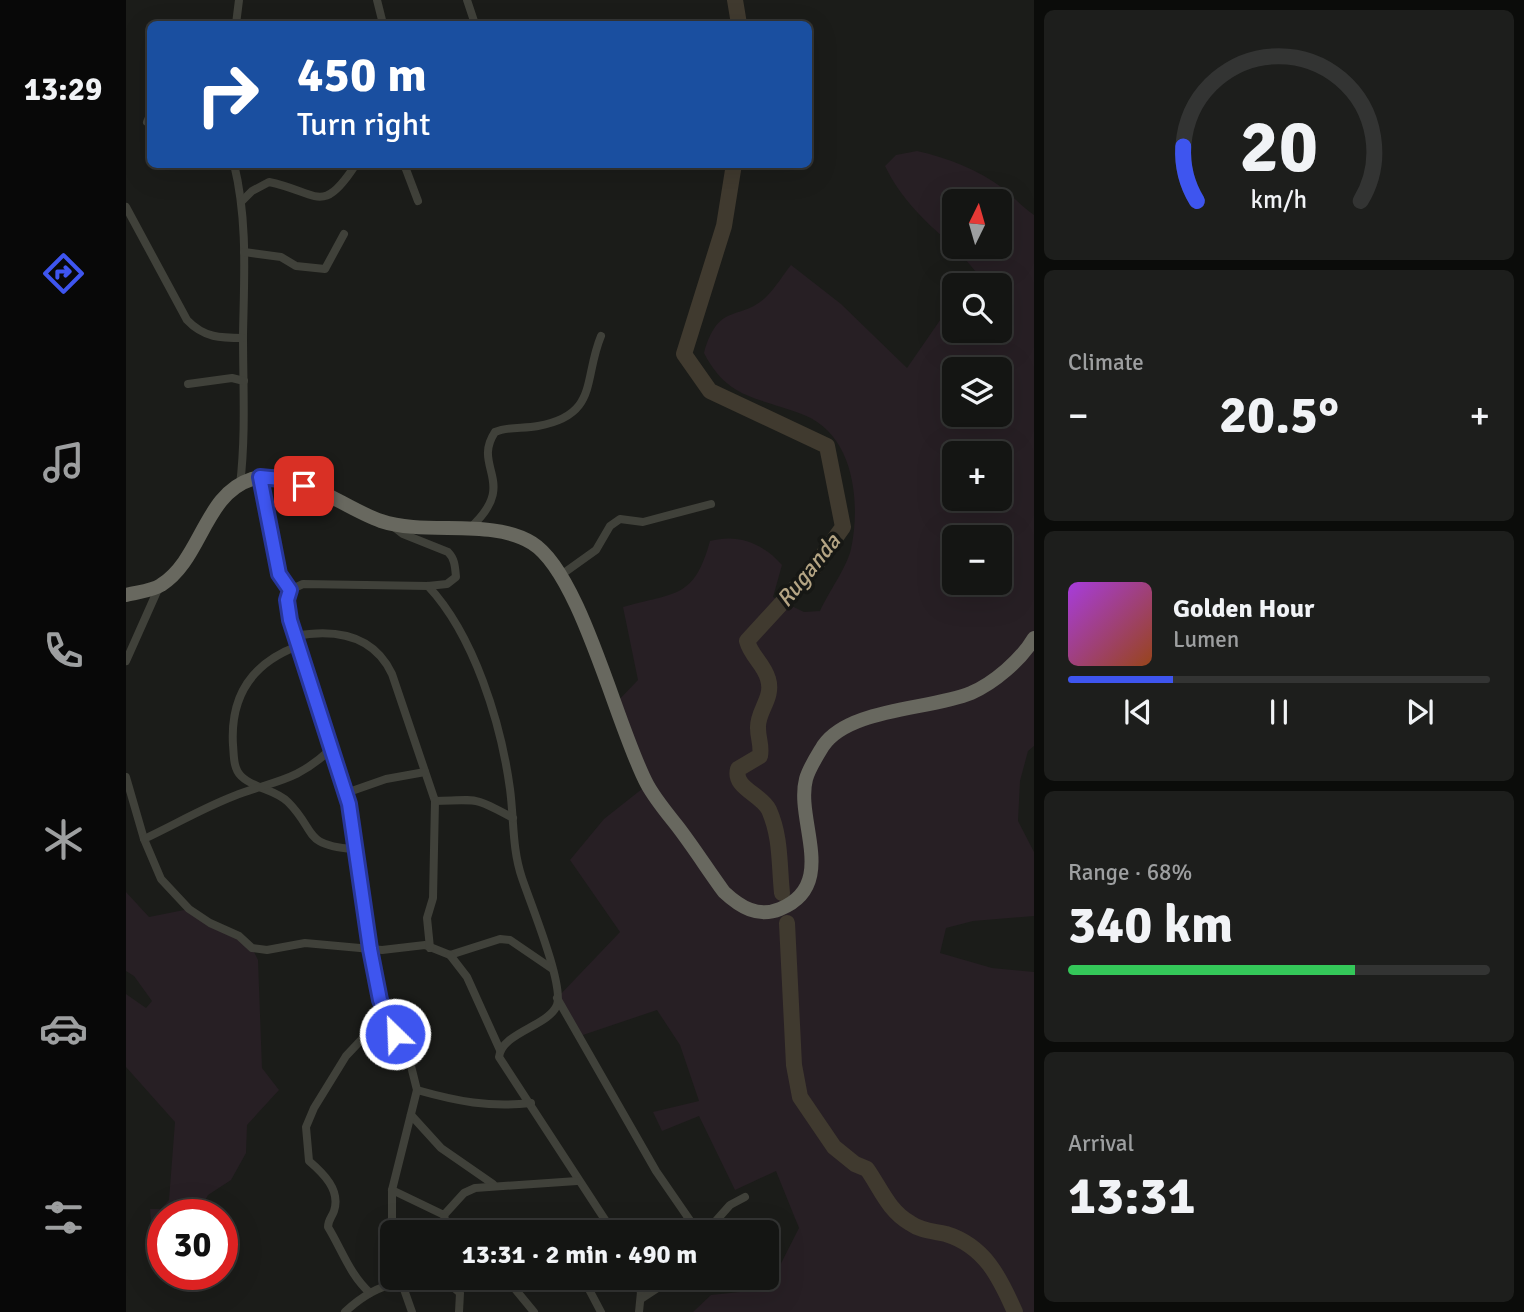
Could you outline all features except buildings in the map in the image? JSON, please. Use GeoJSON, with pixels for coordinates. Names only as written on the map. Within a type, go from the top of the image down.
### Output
{"type":"FeatureCollection","features":[{"type":"Feature","properties":{"kind":"highway"},"geometry":{"type":"LineString","coordinates":[[126,595],[159,587],[187,562],[215,509],[240,485],[260,477],[291,480],[392,525],[510,534],[530,542],[561,575],[647,785],[724,892],[737,904],[756,913],[772,912],[792,904],[808,882],[812,844],[804,797],[806,779],[825,743],[840,730],[862,720],[971,693],[1015,661],[1034,638]]}},
{"type":"Feature","properties":{"kind":"street"},"geometry":{"type":"LineString","coordinates":[[236,21],[240,0]]}},
{"type":"Feature","properties":{"kind":"street"},"geometry":{"type":"LineString","coordinates":[[377,0],[382,21]]}},
{"type":"Feature","properties":{"kind":"street"},"geometry":{"type":"LineString","coordinates":[[467,0],[474,21]]}},
{"type":"Feature","properties":{"kind":"street"},"geometry":{"type":"LineString","coordinates":[[235,168],[242,201],[244,252],[245,428],[240,485]]}},
{"type":"Feature","properties":{"kind":"street"},"geometry":{"type":"LineString","coordinates":[[242,201],[251,191],[269,182],[323,198],[340,188],[353,168]]}},
{"type":"Feature","properties":{"kind":"street"},"geometry":{"type":"LineString","coordinates":[[406,168],[418,201]]}},
{"type":"Feature","properties":{"kind":"street"},"geometry":{"type":"LineString","coordinates":[[126,207],[187,320],[211,336],[243,338]]}},
{"type":"Feature","properties":{"kind":"street"},"geometry":{"type":"LineString","coordinates":[[244,252],[281,257],[296,266],[325,269],[344,234]]}},
{"type":"Feature","properties":{"kind":"street"},"geometry":{"type":"LineString","coordinates":[[468,530],[492,504],[494,481],[488,454],[495,432],[562,421],[569,416],[590,386],[594,351],[601,336]]}},
{"type":"Feature","properties":{"kind":"street"},"geometry":{"type":"LineString","coordinates":[[188,384],[232,377],[244,381]]}},
{"type":"Feature","properties":{"kind":"street"},"geometry":{"type":"LineString","coordinates":[[260,477],[279,574],[290,590]]}},
{"type":"Feature","properties":{"kind":"street"},"geometry":{"type":"LineString","coordinates":[[561,575],[596,550],[610,526],[620,519],[643,523],[711,504]]}},
{"type":"Feature","properties":{"kind":"street"},"geometry":{"type":"LineString","coordinates":[[392,525],[403,534],[441,548],[453,557],[456,577],[452,581],[428,586],[303,584],[290,590],[287,600],[298,646],[346,793],[380,1000],[408,1054],[417,1090],[393,1190],[392,1220]]}},
{"type":"Feature","properties":{"kind":"street"},"geometry":{"type":"LineString","coordinates":[[428,586],[454,616],[498,726],[513,818],[514,848],[551,968],[557,998],[656,1171],[690,1220]]}},
{"type":"Feature","properties":{"kind":"street"},"geometry":{"type":"LineString","coordinates":[[126,661],[159,587]]}},
{"type":"Feature","properties":{"kind":"street"},"geometry":{"type":"LineString","coordinates":[[295,636],[322,631],[342,634],[372,646],[384,658],[435,801],[433,898],[427,918],[430,948]]}},
{"type":"Feature","properties":{"kind":"street"},"geometry":{"type":"LineString","coordinates":[[298,646],[268,660],[241,690],[234,708],[235,766],[239,774],[290,803],[310,835],[320,843],[354,849]]}},
{"type":"Feature","properties":{"kind":"street"},"geometry":{"type":"LineString","coordinates":[[144,839],[232,796],[289,778],[317,763],[331,749]]}},
{"type":"Feature","properties":{"kind":"street"},"geometry":{"type":"LineString","coordinates":[[346,793],[386,779],[425,772]]}},
{"type":"Feature","properties":{"kind":"street"},"geometry":{"type":"LineString","coordinates":[[126,776],[144,839],[161,878],[170,891],[199,916],[239,936],[252,948],[267,950],[305,943],[370,949],[410,945],[450,955],[467,977],[500,1050],[499,1057],[605,1220]]}},
{"type":"Feature","properties":{"kind":"street"},"geometry":{"type":"LineString","coordinates":[[435,801],[462,797],[480,800],[513,818]]}},
{"type":"Feature","properties":{"kind":"street"},"geometry":{"type":"LineString","coordinates":[[450,955],[500,939],[510,940],[551,968]]}},
{"type":"Feature","properties":{"kind":"street"},"geometry":{"type":"LineString","coordinates":[[500,1050],[553,1011],[557,998]]}},
{"type":"Feature","properties":{"kind":"street"},"geometry":{"type":"LineString","coordinates":[[370,1293],[357,1281],[343,1248],[328,1227],[334,1211],[334,1195],[328,1179],[309,1161],[306,1127],[346,1056],[372,1031],[391,1024]]}},
{"type":"Feature","properties":{"kind":"street"},"geometry":{"type":"LineString","coordinates":[[417,1090],[477,1105],[498,1107],[531,1103]]}},
{"type":"Feature","properties":{"kind":"street"},"geometry":{"type":"LineString","coordinates":[[411,1115],[441,1148],[493,1184]]}},
{"type":"Feature","properties":{"kind":"street"},"geometry":{"type":"LineString","coordinates":[[444,1215],[464,1193],[493,1184],[515,1186],[577,1181]]}},
{"type":"Feature","properties":{"kind":"street"},"geometry":{"type":"LineString","coordinates":[[393,1190],[444,1215]]}},
{"type":"Feature","properties":{"kind":"street"},"geometry":{"type":"LineString","coordinates":[[717,1220],[730,1205],[746,1197]]}},
{"type":"Feature","properties":{"kind":"street"},"geometry":{"type":"LineString","coordinates":[[444,1215],[445,1220]]}},
{"type":"Feature","properties":{"kind":"street"},"geometry":{"type":"LineString","coordinates":[[345,1312],[380,1288]]}},
{"type":"Feature","properties":{"kind":"street"},"geometry":{"type":"LineString","coordinates":[[404,1290],[412,1312]]}},
{"type":"Feature","properties":{"kind":"street"},"geometry":{"type":"LineString","coordinates":[[456,1290],[460,1293],[459,1312]]}},
{"type":"Feature","properties":{"kind":"street"},"geometry":{"type":"LineString","coordinates":[[516,1290],[534,1312]]}},
{"type":"Feature","properties":{"kind":"street"},"geometry":{"type":"LineString","coordinates":[[589,1290],[601,1312]]}},
{"type":"Feature","properties":{"kind":"street"},"geometry":{"type":"LineString","coordinates":[[638,1290],[641,1299],[639,1312]]}},
{"type":"Feature","properties":{"kind":"street"},"geometry":{"type":"LineString","coordinates":[[641,1299],[655,1290]]}},
{"type":"Feature","properties":{"kind":"shaded area"},"geometry":{"type":"Polygon","coordinates":[[[917,151],[963,166],[1004,189],[942,189],[942,235],[915,210],[885,166],[896,155],[917,151]]]}},
{"type":"Feature","properties":{"kind":"shaded area"},"geometry":{"type":"Polygon","coordinates":[[[1012,197],[1034,215],[1034,746],[1028,751],[1020,781],[1018,821],[1034,852],[1034,916],[973,921],[946,928],[940,953],[992,968],[1034,972],[1034,1312],[693,1312],[711,1295],[779,1290],[779,1267],[799,1228],[776,1171],[735,1190],[699,1116],[662,1131],[653,1112],[699,1101],[680,1045],[657,1010],[580,1036],[557,998],[620,932],[570,860],[604,819],[647,785],[614,705],[638,680],[623,607],[680,590],[697,574],[710,541],[720,539],[750,542],[767,551],[782,565],[773,597],[804,612],[820,611],[846,564],[851,549],[855,511],[850,472],[843,454],[834,438],[821,425],[804,415],[746,395],[723,380],[704,353],[710,336],[723,319],[757,304],[791,265],[841,304],[907,368],[942,317],[942,343],[1012,343],[1012,273],[976,272],[965,259],[1012,259],[1012,197]]]}},
{"type":"Feature","properties":{"kind":"shaded area"},"geometry":{"type":"Polygon","coordinates":[[[126,892],[149,917],[189,909],[252,948],[258,960],[262,1068],[279,1090],[247,1125],[246,1153],[231,1180],[206,1199],[169,1199],[175,1122],[126,1067],[126,994],[146,1008],[152,1001],[134,976],[126,971],[126,892]]]}},
{"type":"Feature","properties":{"kind":"waterway","name":"Ruganda"},"geometry":{"type":"LineString","coordinates":[[735,0],[738,21]]}},
{"type":"Feature","properties":{"kind":"waterway","name":"Ruganda"},"geometry":{"type":"LineString","coordinates":[[733,168],[724,226],[684,354],[710,391],[827,446],[843,527],[813,569],[747,641],[766,674],[769,692],[758,722],[760,756],[738,769],[738,776],[744,786],[765,804],[773,820],[778,840],[782,893]]}},
{"type":"Feature","properties":{"kind":"waterway","name":"Ruganda"},"geometry":{"type":"LineString","coordinates":[[787,923],[794,1065],[800,1097],[834,1147],[855,1164],[867,1169],[890,1205],[902,1218],[918,1228],[960,1239],[981,1255],[997,1276],[1015,1312]]}},
{"type":"Feature","properties":{"kind":"route"},"geometry":{"type":"LineString","coordinates":[[304,486],[291,480],[260,477],[279,574],[290,590],[287,600],[290,620],[349,804],[380,1000],[395,1034]]}}]}
